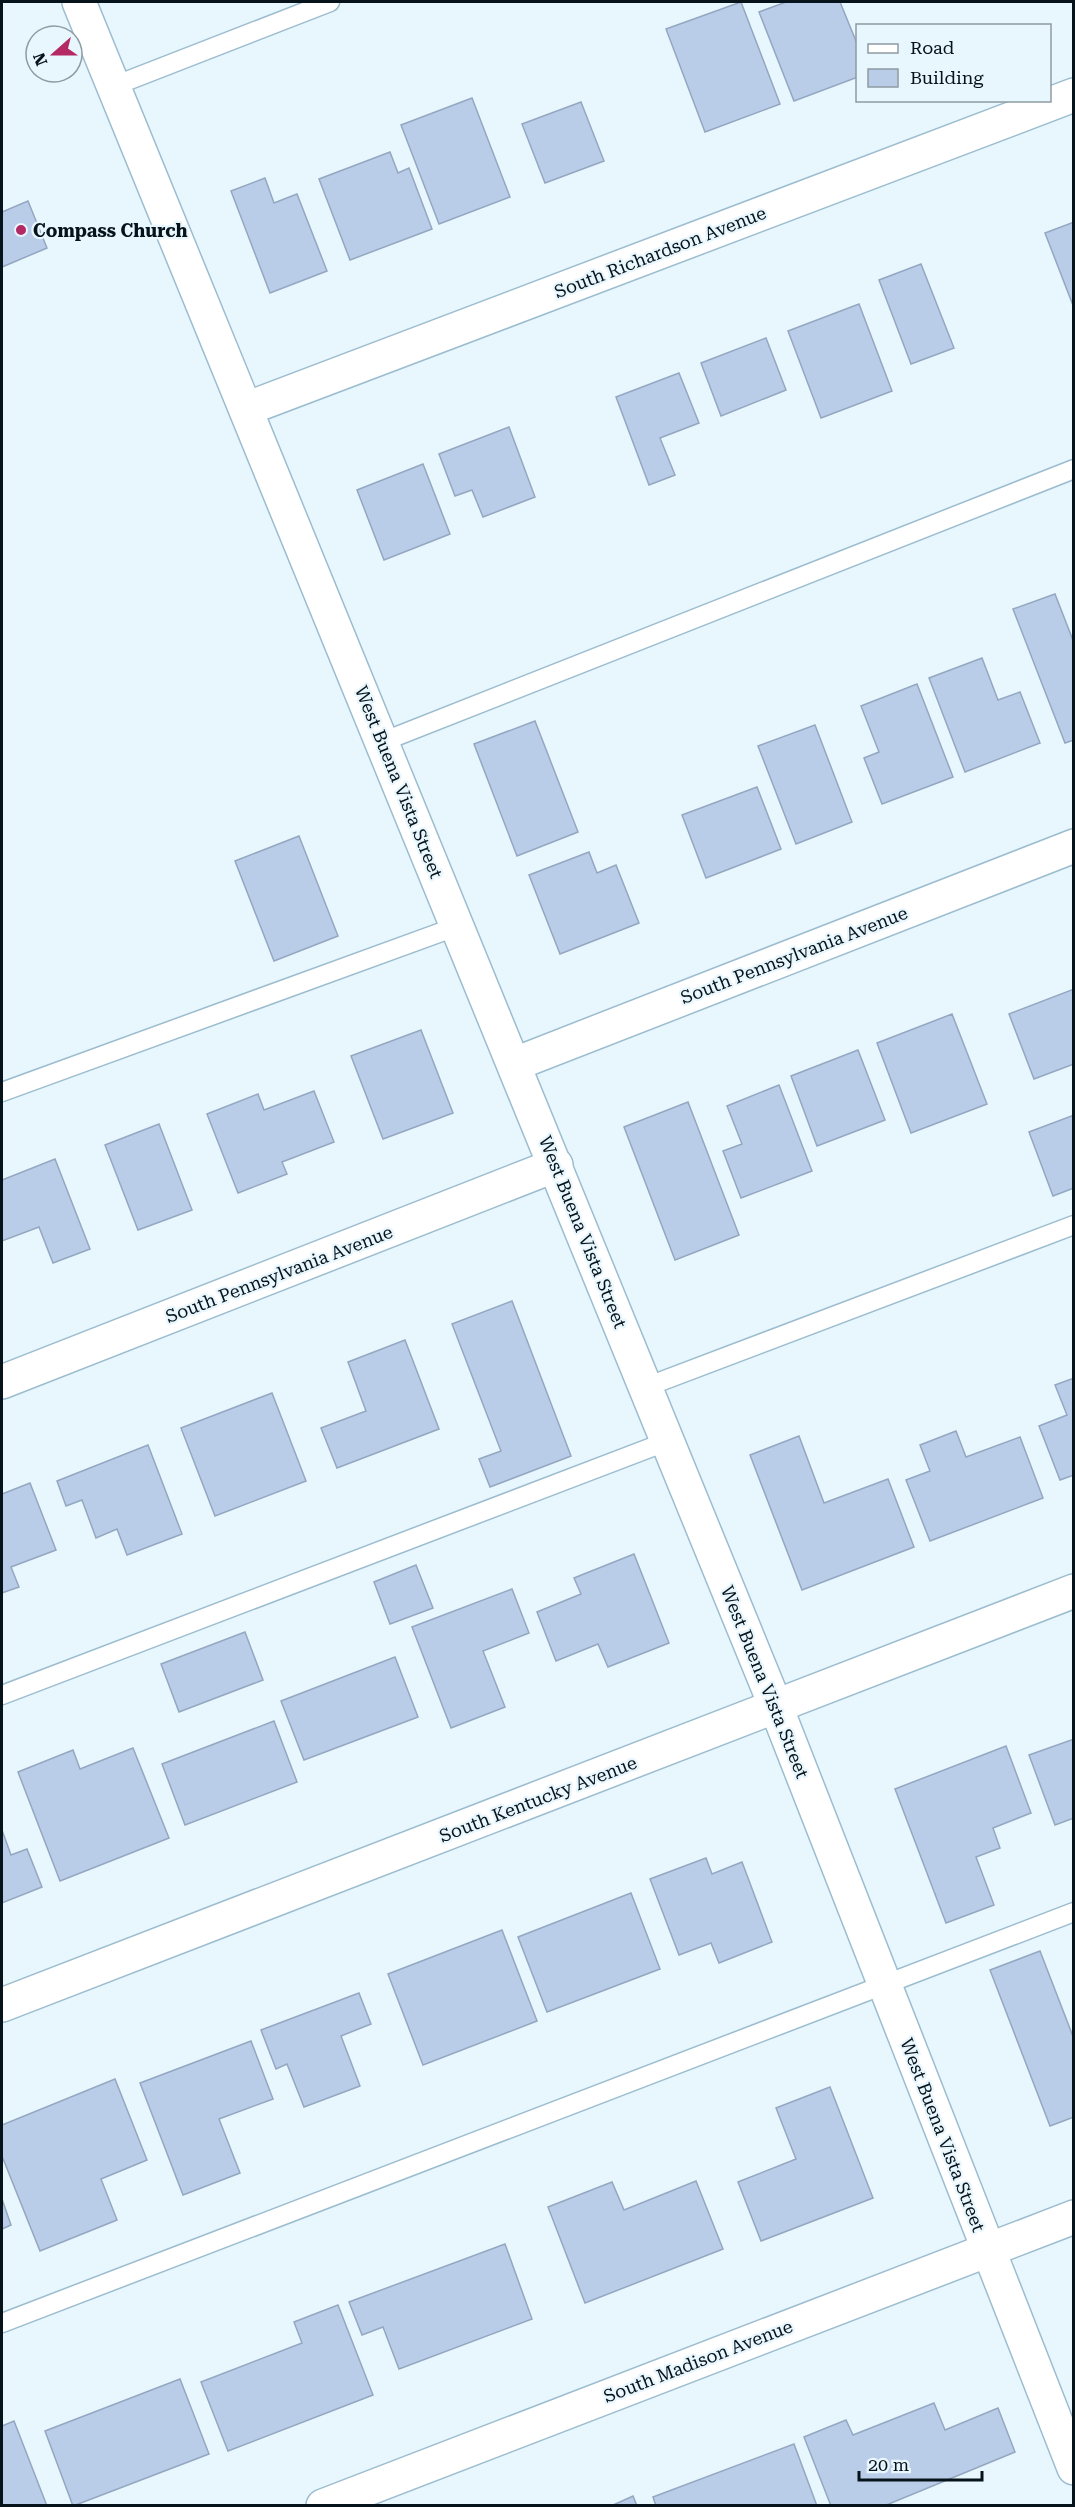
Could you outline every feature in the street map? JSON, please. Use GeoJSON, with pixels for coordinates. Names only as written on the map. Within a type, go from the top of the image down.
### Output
{"type":"FeatureCollection","features":[{"type":"Feature","properties":{"kind":"street","name":"West Buena Vista Street"},"geometry":{"type":"LineString","coordinates":[[79,2],[776,1707],[1074,2468]]}},
{"type":"Feature","properties":{"kind":"street","name":"South Richardson Avenue"},"geometry":{"type":"LineString","coordinates":[[246,409],[1074,94]]}},
{"type":"Feature","properties":{"kind":"street","name":"South Pennsylvania Avenue"},"geometry":{"type":"LineString","coordinates":[[515,1064],[1074,846]]}},
{"type":"Feature","properties":{"kind":"street","name":"South Pennsylvania Avenue"},"geometry":{"type":"LineString","coordinates":[[2,1382],[556,1165]]}},
{"type":"Feature","properties":{"kind":"street","name":"South Kentucky Avenue"},"geometry":{"type":"LineString","coordinates":[[2,2005],[1074,1591]]}},
{"type":"Feature","properties":{"kind":"street","name":"South Madison Avenue"},"geometry":{"type":"LineString","coordinates":[[323,2505],[1074,2217]]}},
{"type":"Feature","properties":{"kind":"lane"},"geometry":{"type":"LineString","coordinates":[[114,86],[330,2]]}},
{"type":"Feature","properties":{"kind":"lane"},"geometry":{"type":"LineString","coordinates":[[382,742],[1074,469]]}},
{"type":"Feature","properties":{"kind":"lane"},"geometry":{"type":"LineString","coordinates":[[2,1092],[458,926]]}},
{"type":"Feature","properties":{"kind":"lane"},"geometry":{"type":"LineString","coordinates":[[646,1387],[1074,1225]]}},
{"type":"Feature","properties":{"kind":"lane"},"geometry":{"type":"LineString","coordinates":[[2,1695],[668,1441]]}},
{"type":"Feature","properties":{"kind":"lane"},"geometry":{"type":"LineString","coordinates":[[2,2323],[1074,1912]]}},
{"type":"Feature","properties":{"kind":"building"},"geometry":{"type":"Polygon","coordinates":[[[741,2],[780,104],[705,132],[666,29],[741,2]]]}},
{"type":"Feature","properties":{"kind":"building"},"geometry":{"type":"Polygon","coordinates":[[[786,2],[840,2],[856,41],[856,78],[794,101],[759,12],[786,2]]]}},
{"type":"Feature","properties":{"kind":"building"},"geometry":{"type":"Polygon","coordinates":[[[472,98],[510,197],[439,224],[401,125],[472,98]]]}},
{"type":"Feature","properties":{"kind":"building"},"geometry":{"type":"Polygon","coordinates":[[[581,102],[604,161],[545,183],[522,124],[581,102]]]}},
{"type":"Feature","properties":{"kind":"building"},"geometry":{"type":"Polygon","coordinates":[[[390,152],[398,173],[409,168],[432,229],[350,260],[319,179],[390,152]]]}},
{"type":"Feature","properties":{"kind":"building"},"geometry":{"type":"Polygon","coordinates":[[[265,178],[274,203],[297,194],[327,271],[270,293],[231,191],[265,178]]]}},
{"type":"Feature","properties":{"kind":"building","name":"Compass Church"},"geometry":{"type":"Polygon","coordinates":[[[28,201],[47,248],[2,267],[2,212],[28,201]]]}},
{"type":"Feature","properties":{"kind":"building"},"geometry":{"type":"Polygon","coordinates":[[[1074,222],[1074,308],[1045,233],[1074,222]]]}},
{"type":"Feature","properties":{"kind":"building"},"geometry":{"type":"Polygon","coordinates":[[[921,264],[954,348],[911,364],[879,280],[921,264]]]}},
{"type":"Feature","properties":{"kind":"building"},"geometry":{"type":"Polygon","coordinates":[[[859,304],[892,391],[821,418],[788,331],[859,304]]]}},
{"type":"Feature","properties":{"kind":"building"},"geometry":{"type":"Polygon","coordinates":[[[766,338],[786,390],[721,416],[701,363],[766,338]]]}},
{"type":"Feature","properties":{"kind":"building"},"geometry":{"type":"Polygon","coordinates":[[[679,373],[699,423],[660,438],[675,475],[649,485],[616,397],[679,373]]]}},
{"type":"Feature","properties":{"kind":"building"},"geometry":{"type":"Polygon","coordinates":[[[509,427],[535,497],[483,517],[472,490],[455,496],[439,454],[509,427]]]}},
{"type":"Feature","properties":{"kind":"building"},"geometry":{"type":"Polygon","coordinates":[[[423,464],[450,534],[384,560],[357,490],[423,464]]]}},
{"type":"Feature","properties":{"kind":"building"},"geometry":{"type":"Polygon","coordinates":[[[1055,594],[1074,643],[1074,740],[1065,743],[1013,609],[1055,594]]]}},
{"type":"Feature","properties":{"kind":"building"},"geometry":{"type":"Polygon","coordinates":[[[982,658],[998,700],[1020,692],[1040,743],[965,772],[929,678],[982,658]]]}},
{"type":"Feature","properties":{"kind":"building"},"geometry":{"type":"Polygon","coordinates":[[[917,684],[953,777],[882,804],[864,758],[879,752],[861,706],[917,684]]]}},
{"type":"Feature","properties":{"kind":"building"},"geometry":{"type":"Polygon","coordinates":[[[535,721],[578,832],[517,856],[474,744],[535,721]]]}},
{"type":"Feature","properties":{"kind":"building"},"geometry":{"type":"Polygon","coordinates":[[[815,725],[852,822],[796,844],[758,746],[815,725]]]}},
{"type":"Feature","properties":{"kind":"building"},"geometry":{"type":"Polygon","coordinates":[[[757,787],[781,849],[706,878],[682,815],[757,787]]]}},
{"type":"Feature","properties":{"kind":"building"},"geometry":{"type":"Polygon","coordinates":[[[299,836],[338,936],[274,961],[235,861],[299,836]]]}},
{"type":"Feature","properties":{"kind":"building"},"geometry":{"type":"Polygon","coordinates":[[[589,852],[597,873],[616,865],[639,923],[560,954],[529,875],[589,852]]]}},
{"type":"Feature","properties":{"kind":"building"},"geometry":{"type":"Polygon","coordinates":[[[1074,989],[1074,1064],[1034,1079],[1009,1014],[1074,989]]]}},
{"type":"Feature","properties":{"kind":"building"},"geometry":{"type":"Polygon","coordinates":[[[952,1014],[987,1104],[911,1133],[877,1043],[952,1014]]]}},
{"type":"Feature","properties":{"kind":"building"},"geometry":{"type":"Polygon","coordinates":[[[421,1030],[453,1113],[383,1139],[351,1056],[421,1030]]]}},
{"type":"Feature","properties":{"kind":"building"},"geometry":{"type":"Polygon","coordinates":[[[858,1050],[885,1120],[817,1146],[791,1076],[858,1050]]]}},
{"type":"Feature","properties":{"kind":"building"},"geometry":{"type":"Polygon","coordinates":[[[779,1085],[812,1171],[741,1198],[723,1151],[742,1144],[727,1106],[779,1085]]]}},
{"type":"Feature","properties":{"kind":"building"},"geometry":{"type":"Polygon","coordinates":[[[314,1091],[334,1142],[282,1162],[287,1174],[238,1193],[207,1114],[258,1094],[264,1110],[314,1091]]]}},
{"type":"Feature","properties":{"kind":"building"},"geometry":{"type":"Polygon","coordinates":[[[688,1102],[739,1235],[675,1260],[624,1127],[688,1102]]]}},
{"type":"Feature","properties":{"kind":"building"},"geometry":{"type":"Polygon","coordinates":[[[1074,1115],[1074,1188],[1053,1196],[1029,1132],[1074,1115]]]}},
{"type":"Feature","properties":{"kind":"building"},"geometry":{"type":"Polygon","coordinates":[[[159,1124],[192,1210],[138,1230],[105,1145],[159,1124]]]}},
{"type":"Feature","properties":{"kind":"building"},"geometry":{"type":"Polygon","coordinates":[[[55,1159],[90,1249],[53,1263],[39,1227],[2,1241],[2,1180],[55,1159]]]}},
{"type":"Feature","properties":{"kind":"building"},"geometry":{"type":"Polygon","coordinates":[[[512,1301],[571,1456],[490,1487],[479,1459],[501,1451],[452,1324],[512,1301]]]}},
{"type":"Feature","properties":{"kind":"building"},"geometry":{"type":"Polygon","coordinates":[[[405,1340],[439,1429],[337,1468],[321,1428],[366,1411],[348,1362],[405,1340]]]}},
{"type":"Feature","properties":{"kind":"building"},"geometry":{"type":"Polygon","coordinates":[[[1074,1378],[1074,1475],[1060,1480],[1039,1426],[1067,1415],[1055,1385],[1074,1378]]]}},
{"type":"Feature","properties":{"kind":"building"},"geometry":{"type":"Polygon","coordinates":[[[272,1393],[306,1481],[215,1516],[181,1428],[272,1393]]]}},
{"type":"Feature","properties":{"kind":"building"},"geometry":{"type":"Polygon","coordinates":[[[956,1431],[966,1457],[1020,1437],[1043,1498],[930,1541],[906,1480],[930,1471],[920,1445],[956,1431]]]}},
{"type":"Feature","properties":{"kind":"building"},"geometry":{"type":"Polygon","coordinates":[[[799,1436],[824,1503],[888,1479],[914,1547],[802,1590],[750,1455],[799,1436]]]}},
{"type":"Feature","properties":{"kind":"building"},"geometry":{"type":"Polygon","coordinates":[[[148,1445],[182,1534],[127,1555],[117,1529],[96,1538],[82,1500],[66,1506],[57,1481],[148,1445]]]}},
{"type":"Feature","properties":{"kind":"building"},"geometry":{"type":"Polygon","coordinates":[[[30,1483],[56,1550],[11,1567],[19,1587],[2,1593],[2,1494],[30,1483]]]}},
{"type":"Feature","properties":{"kind":"building"},"geometry":{"type":"Polygon","coordinates":[[[634,1554],[669,1643],[608,1667],[598,1644],[556,1661],[537,1612],[581,1594],[574,1578],[634,1554]]]}},
{"type":"Feature","properties":{"kind":"building"},"geometry":{"type":"Polygon","coordinates":[[[416,1565],[433,1608],[390,1624],[374,1582],[416,1565]]]}},
{"type":"Feature","properties":{"kind":"building"},"geometry":{"type":"Polygon","coordinates":[[[512,1589],[529,1633],[483,1651],[505,1707],[451,1728],[412,1627],[512,1589]]]}},
{"type":"Feature","properties":{"kind":"building"},"geometry":{"type":"Polygon","coordinates":[[[245,1632],[263,1680],[179,1712],[161,1664],[245,1632]]]}},
{"type":"Feature","properties":{"kind":"building"},"geometry":{"type":"Polygon","coordinates":[[[395,1657],[418,1717],[304,1760],[281,1701],[395,1657]]]}},
{"type":"Feature","properties":{"kind":"building"},"geometry":{"type":"Polygon","coordinates":[[[274,1721],[297,1782],[185,1825],[162,1764],[274,1721]]]}},
{"type":"Feature","properties":{"kind":"building"},"geometry":{"type":"Polygon","coordinates":[[[1074,1739],[1074,1818],[1055,1825],[1029,1755],[1074,1739]]]}},
{"type":"Feature","properties":{"kind":"building"},"geometry":{"type":"Polygon","coordinates":[[[1006,1746],[1031,1813],[993,1828],[1000,1848],[976,1857],[994,1905],[946,1923],[895,1789],[1006,1746]]]}},
{"type":"Feature","properties":{"kind":"building"},"geometry":{"type":"Polygon","coordinates":[[[133,1748],[169,1838],[60,1881],[18,1772],[73,1750],[80,1769],[133,1748]]]}},
{"type":"Feature","properties":{"kind":"building"},"geometry":{"type":"Polygon","coordinates":[[[2,1830],[11,1855],[27,1849],[42,1887],[2,1903],[2,1830]]]}},
{"type":"Feature","properties":{"kind":"building"},"geometry":{"type":"Polygon","coordinates":[[[706,1858],[712,1874],[742,1862],[772,1942],[719,1963],[711,1943],[679,1955],[650,1879],[706,1858]]]}},
{"type":"Feature","properties":{"kind":"building"},"geometry":{"type":"Polygon","coordinates":[[[631,1893],[660,1969],[547,2012],[518,1937],[631,1893]]]}},
{"type":"Feature","properties":{"kind":"building"},"geometry":{"type":"Polygon","coordinates":[[[502,1930],[537,2021],[423,2065],[388,1974],[502,1930]]]}},
{"type":"Feature","properties":{"kind":"building"},"geometry":{"type":"Polygon","coordinates":[[[1040,1951],[1074,2039],[1074,2117],[1050,2126],[990,1970],[1040,1951]]]}},
{"type":"Feature","properties":{"kind":"building"},"geometry":{"type":"Polygon","coordinates":[[[359,1993],[371,2024],[341,2036],[360,2086],[304,2107],[287,2064],[276,2069],[261,2030],[359,1993]]]}},
{"type":"Feature","properties":{"kind":"building"},"geometry":{"type":"Polygon","coordinates":[[[251,2041],[273,2099],[219,2119],[240,2173],[183,2195],[140,2083],[251,2041]]]}},
{"type":"Feature","properties":{"kind":"building"},"geometry":{"type":"Polygon","coordinates":[[[115,2079],[147,2160],[101,2179],[117,2220],[40,2251],[2,2156],[2,2125],[115,2079]]]}},
{"type":"Feature","properties":{"kind":"building"},"geometry":{"type":"Polygon","coordinates":[[[830,2087],[873,2198],[761,2241],[738,2182],[796,2159],[776,2108],[830,2087]]]}},
{"type":"Feature","properties":{"kind":"building"},"geometry":{"type":"Polygon","coordinates":[[[696,2181],[723,2249],[585,2303],[548,2207],[612,2182],[624,2210],[696,2181]]]}},
{"type":"Feature","properties":{"kind":"building"},"geometry":{"type":"Polygon","coordinates":[[[2,2199],[11,2225],[2,2229],[2,2199]]]}},
{"type":"Feature","properties":{"kind":"building"},"geometry":{"type":"Polygon","coordinates":[[[505,2244],[532,2319],[399,2369],[383,2327],[362,2335],[349,2302],[505,2244]]]}},
{"type":"Feature","properties":{"kind":"building"},"geometry":{"type":"Polygon","coordinates":[[[338,2305],[373,2395],[228,2451],[201,2382],[302,2343],[294,2322],[338,2305]]]}},
{"type":"Feature","properties":{"kind":"building"},"geometry":{"type":"Polygon","coordinates":[[[180,2379],[209,2454],[73,2506],[45,2431],[180,2379]]]}},
{"type":"Feature","properties":{"kind":"building"},"geometry":{"type":"Polygon","coordinates":[[[934,2403],[945,2430],[998,2408],[1015,2452],[884,2506],[831,2506],[804,2437],[846,2420],[853,2435],[934,2403]]]}},
{"type":"Feature","properties":{"kind":"building"},"geometry":{"type":"Polygon","coordinates":[[[14,2421],[47,2506],[2,2506],[2,2426],[14,2421]]]}},
{"type":"Feature","properties":{"kind":"building"},"geometry":{"type":"Polygon","coordinates":[[[794,2444],[817,2506],[656,2506],[653,2497],[794,2444]]]}},
{"type":"Feature","properties":{"kind":"building"},"geometry":{"type":"Polygon","coordinates":[[[633,2496],[637,2506],[611,2506],[633,2496]]]}},
{"type":"Feature","properties":{"kind":"place","name":"Compass Church"},"geometry":{"type":"Point","coordinates":[21,230]}}]}
